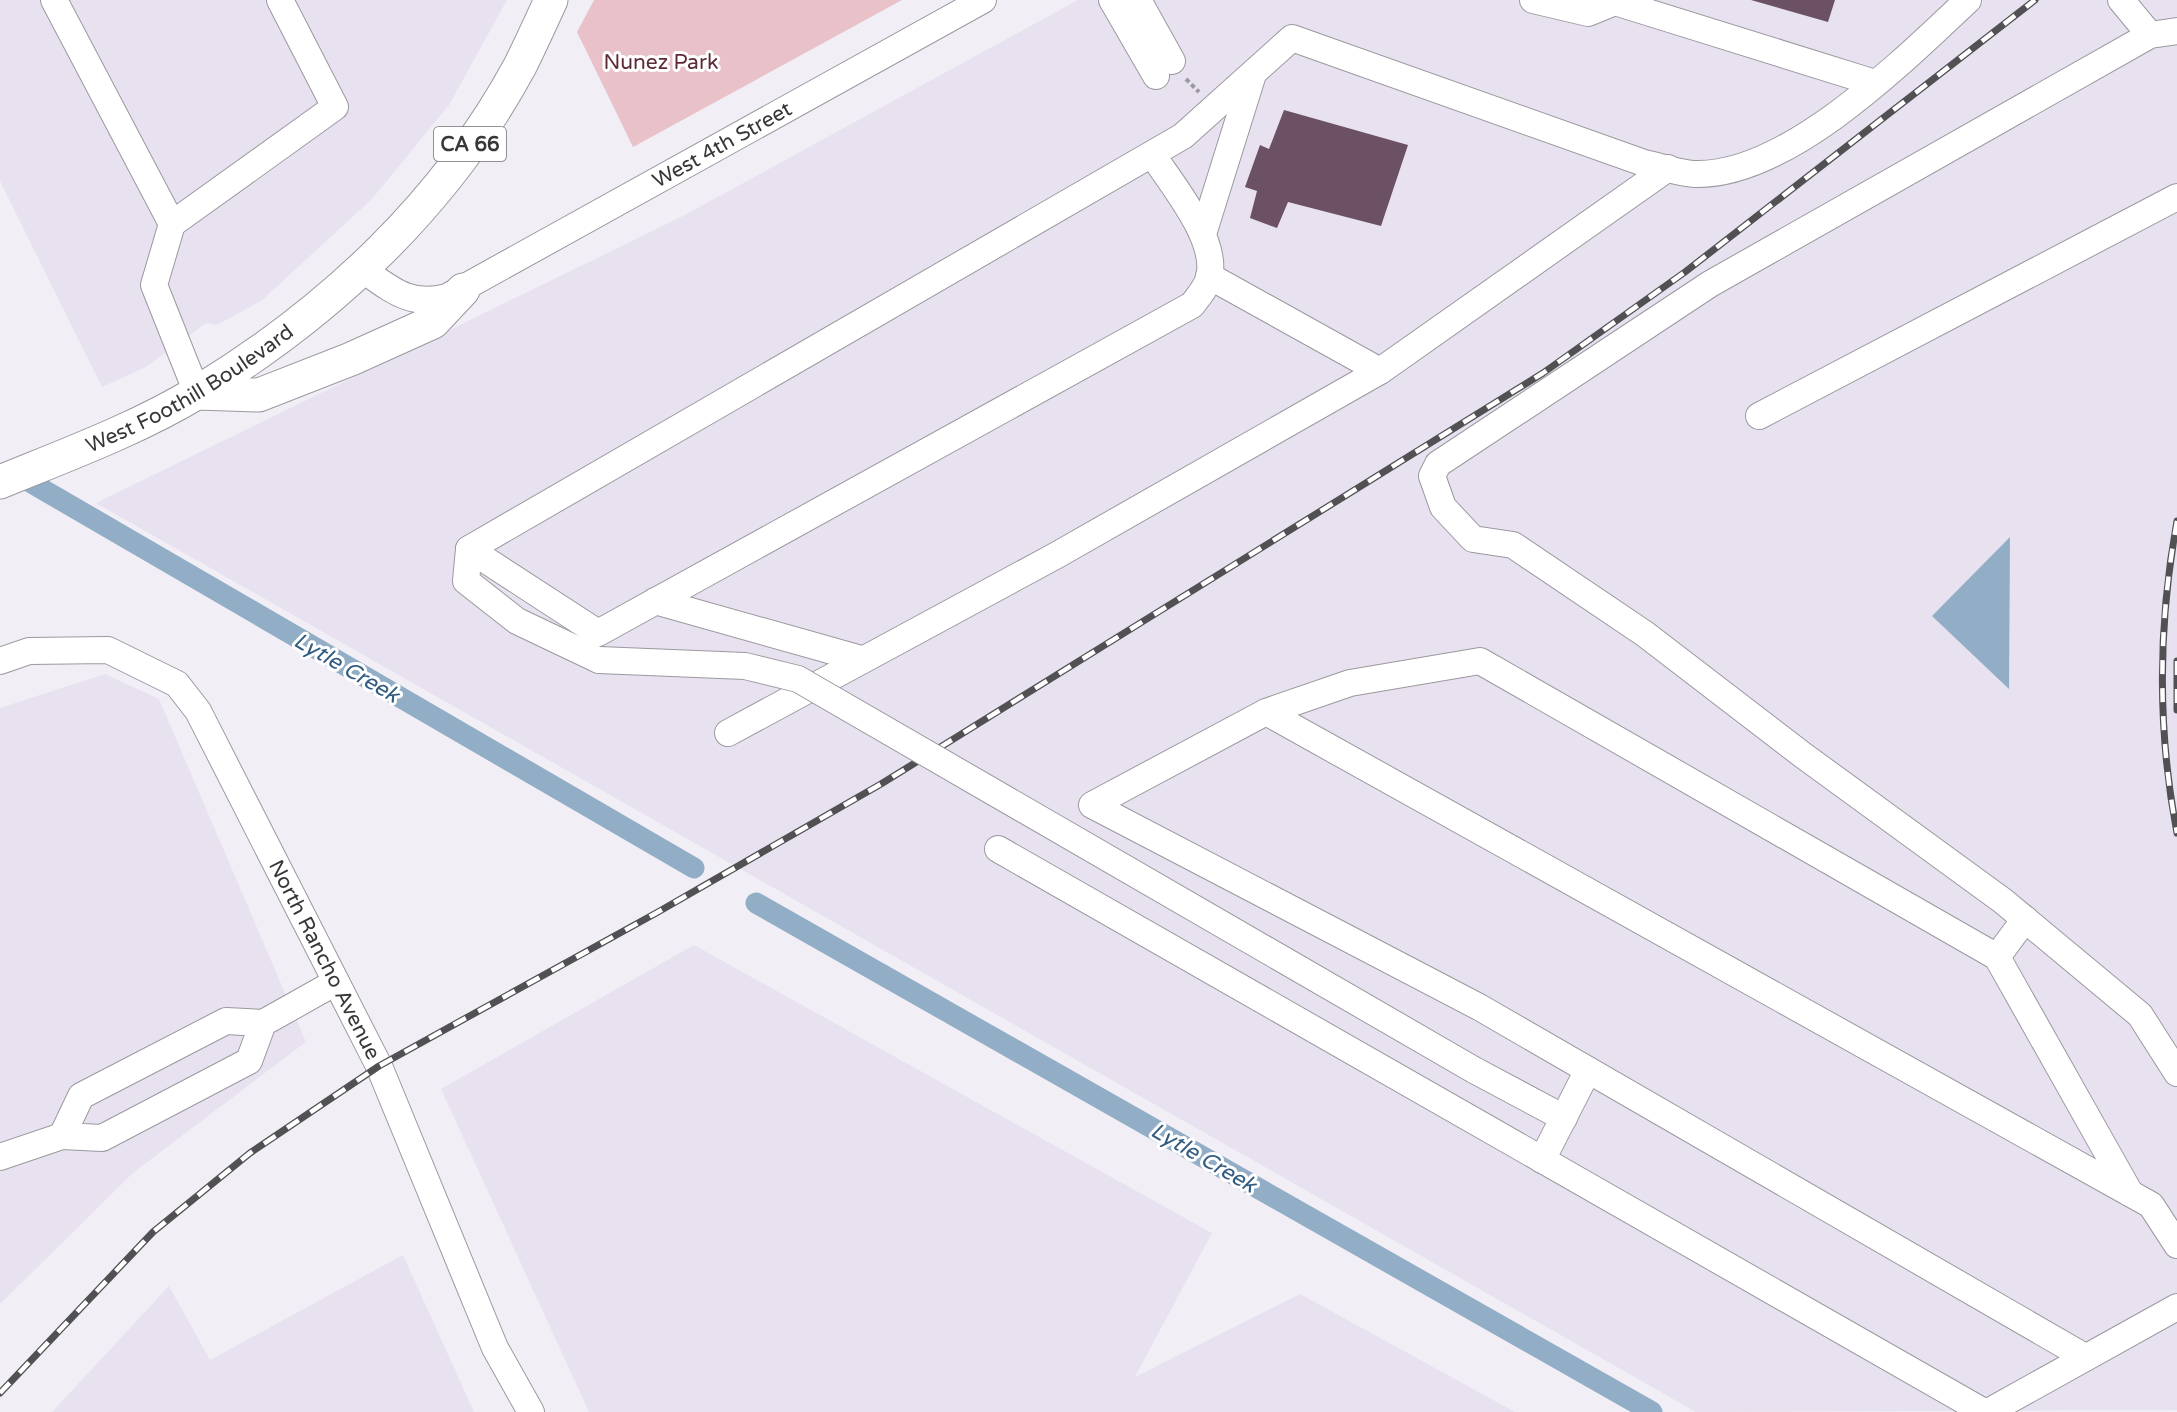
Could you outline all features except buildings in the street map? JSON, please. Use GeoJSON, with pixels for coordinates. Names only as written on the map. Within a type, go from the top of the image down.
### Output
{"type":"FeatureCollection","features":[{"type":"Feature","properties":{"kind":"main road","name":"CA 66"},"geometry":{"type":"LineString","coordinates":[[362,269],[424,205],[459,159],[520,66],[551,0]]}},
{"type":"Feature","properties":{"kind":"main road","name":"West Foothill Boulevard"},"geometry":{"type":"LineString","coordinates":[[0,482],[114,434],[197,393],[284,335],[341,290],[362,269]]}},
{"type":"Feature","properties":{"kind":"main road"},"geometry":{"type":"LineString","coordinates":[[197,393],[259,394],[341,363],[433,322],[463,290]]}},
{"type":"Feature","properties":{"kind":"street"},"geometry":{"type":"LineString","coordinates":[[54,0],[172,224]]}},
{"type":"Feature","properties":{"kind":"street"},"geometry":{"type":"LineString","coordinates":[[197,393],[154,285],[172,224],[335,107],[280,0]]}},
{"type":"Feature","properties":{"kind":"street","name":"West 4th Street"},"geometry":{"type":"LineString","coordinates":[[362,269],[396,292],[413,300],[430,302],[463,290],[983,0]]}},
{"type":"Feature","properties":{"kind":"street"},"geometry":{"type":"LineString","coordinates":[[1112,0],[1164,69],[1138,0]]}},
{"type":"Feature","properties":{"kind":"street"},"geometry":{"type":"LineString","coordinates":[[1533,0],[1588,13],[1615,2],[1875,83]]}},
{"type":"Feature","properties":{"kind":"street"},"geometry":{"type":"LineString","coordinates":[[469,549],[1184,136],[1292,38],[1644,163],[1696,174],[1748,166],[1799,141],[1898,66],[1968,0]]}},
{"type":"Feature","properties":{"kind":"street"},"geometry":{"type":"LineString","coordinates":[[2121,0],[2150,35]]}},
{"type":"Feature","properties":{"kind":"street"},"geometry":{"type":"LineString","coordinates":[[2177,31],[2150,35],[1710,284],[1438,464],[1432,476],[1443,507],[1473,539],[1513,545],[1645,634],[2025,919],[2140,1015],[2177,1073]]}},
{"type":"Feature","properties":{"kind":"street"},"geometry":{"type":"LineString","coordinates":[[1203,234],[1254,72]]}},
{"type":"Feature","properties":{"kind":"street"},"geometry":{"type":"LineString","coordinates":[[469,549],[598,633],[1192,305],[1203,291],[1209,276],[1210,255],[1203,234],[1152,154]]}},
{"type":"Feature","properties":{"kind":"street"},"geometry":{"type":"LineString","coordinates":[[728,733],[1057,555],[1380,371],[1668,168]]}},
{"type":"Feature","properties":{"kind":"street"},"geometry":{"type":"LineString","coordinates":[[1760,416],[2177,197]]}},
{"type":"Feature","properties":{"kind":"street"},"geometry":{"type":"LineString","coordinates":[[1209,276],[1380,371]]}},
{"type":"Feature","properties":{"kind":"street"},"geometry":{"type":"LineString","coordinates":[[469,549],[465,581],[517,621],[599,660],[745,666],[798,679],[1474,1070],[1564,1118]]}},
{"type":"Feature","properties":{"kind":"street"},"geometry":{"type":"LineString","coordinates":[[655,601],[861,659]]}},
{"type":"Feature","properties":{"kind":"street","name":"North Rancho Avenue"},"geometry":{"type":"LineString","coordinates":[[0,661],[30,651],[108,650],[177,684],[204,722],[379,1066],[495,1348],[531,1412]]}},
{"type":"Feature","properties":{"kind":"street"},"geometry":{"type":"LineString","coordinates":[[2085,1357],[1479,1007],[1092,805],[1266,712],[1350,683],[1480,661],[1997,957],[2130,1193]]}},
{"type":"Feature","properties":{"kind":"street"},"geometry":{"type":"LineString","coordinates":[[1266,712],[2151,1205],[2177,1245]]}},
{"type":"Feature","properties":{"kind":"street"},"geometry":{"type":"LineString","coordinates":[[998,849],[1986,1412],[2177,1307]]}},
{"type":"Feature","properties":{"kind":"street"},"geometry":{"type":"LineString","coordinates":[[1997,957],[2025,919]]}},
{"type":"Feature","properties":{"kind":"street"},"geometry":{"type":"LineString","coordinates":[[62,1136],[81,1096],[226,1021],[262,1023],[336,982]]}},
{"type":"Feature","properties":{"kind":"street"},"geometry":{"type":"LineString","coordinates":[[0,1157],[62,1136],[102,1138],[249,1061],[262,1023]]}},
{"type":"Feature","properties":{"kind":"street"},"geometry":{"type":"LineString","coordinates":[[1542,1160],[1588,1070]]}},
{"type":"Feature","properties":{"kind":"shaded area"},"geometry":{"type":"Polygon","coordinates":[[[0,0],[507,0],[449,105],[372,199],[261,301],[217,325],[206,323],[146,367],[102,387],[0,181],[0,0]]]}},
{"type":"Feature","properties":{"kind":"shaded area"},"geometry":{"type":"Polygon","coordinates":[[[1078,0],[2177,0],[2177,1410],[1696,1412],[96,503],[683,216],[1078,0]]]}},
{"type":"Feature","properties":{"kind":"shaded area"},"geometry":{"type":"Polygon","coordinates":[[[105,674],[159,699],[306,1042],[134,1172],[0,1304],[0,708],[105,674]]]}},
{"type":"Feature","properties":{"kind":"shaded area"},"geometry":{"type":"Polygon","coordinates":[[[694,945],[1212,1233],[1135,1377],[1300,1294],[1515,1412],[589,1412],[441,1089],[694,945]]]}},
{"type":"Feature","properties":{"kind":"shaded area"},"geometry":{"type":"Polygon","coordinates":[[[403,1255],[474,1412],[52,1412],[169,1286],[210,1360],[403,1255]]]}},
{"type":"Feature","properties":{"kind":"green space","name":"Nunez Park"},"geometry":{"type":"Polygon","coordinates":[[[594,0],[902,0],[633,147],[577,32],[594,0]]]}},
{"type":"Feature","properties":{"kind":"water"},"geometry":{"type":"Polygon","coordinates":[[[2010,537],[2009,689],[1932,616],[2010,537]]]}},
{"type":"Feature","properties":{"kind":"waterway","name":"Lytle Creek"},"geometry":{"type":"LineString","coordinates":[[11,471],[694,868]]}},
{"type":"Feature","properties":{"kind":"waterway","name":"Lytle Creek"},"geometry":{"type":"LineString","coordinates":[[756,903],[1652,1412]]}},
{"type":"Feature","properties":{"kind":"railway"},"geometry":{"type":"LineString","coordinates":[[0,1393],[153,1232],[250,1153],[379,1066],[658,912],[881,784],[1543,373],[1685,272],[2035,0]]}},
{"type":"Feature","properties":{"kind":"railway"},"geometry":{"type":"LineString","coordinates":[[2177,521],[2166,599],[2162,677],[2166,755],[2177,833]]}},
{"type":"Feature","properties":{"kind":"railway"},"geometry":{"type":"LineString","coordinates":[[2177,661],[2177,710]]}}]}
